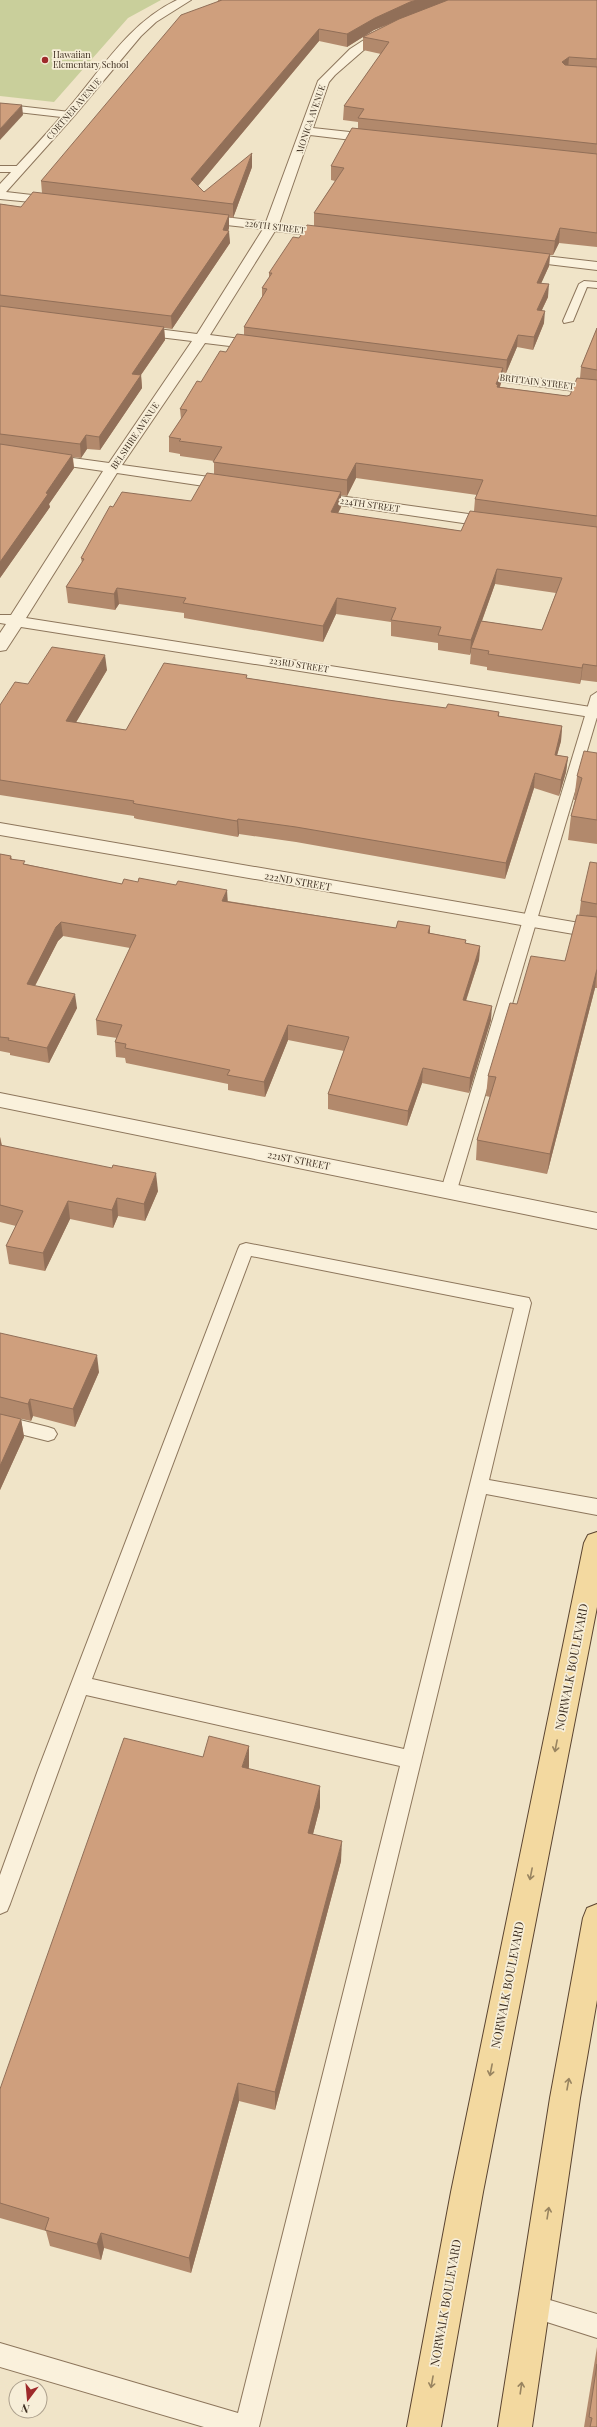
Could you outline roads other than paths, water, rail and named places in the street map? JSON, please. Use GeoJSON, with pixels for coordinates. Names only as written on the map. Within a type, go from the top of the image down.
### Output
{"type":"FeatureCollection","features":[{"type":"Feature","properties":{"kind":"main road","name":"NORWALK BOULEVARD"},"geometry":{"type":"LineString","coordinates":[[424,2427],[467,2192],[597,1543]]}},
{"type":"Feature","properties":{"kind":"main road"},"geometry":{"type":"LineString","coordinates":[[515,2427],[566,2098],[597,1918]]}},
{"type":"Feature","properties":{"kind":"street","name":"CORTNER AVENUE"},"geometry":{"type":"LineString","coordinates":[[0,191],[70,115],[151,19],[175,4],[186,0]]}},
{"type":"Feature","properties":{"kind":"street","name":"MONICA AVENUE"},"geometry":{"type":"LineString","coordinates":[[271,227],[324,81],[338,64],[355,49],[376,36],[398,28]]}},
{"type":"Feature","properties":{"kind":"street"},"geometry":{"type":"LineString","coordinates":[[307,131],[386,140]]}},
{"type":"Feature","properties":{"kind":"street"},"geometry":{"type":"LineString","coordinates":[[0,195],[70,204]]}},
{"type":"Feature","properties":{"kind":"street","name":"226TH STREET"},"geometry":{"type":"LineString","coordinates":[[186,217],[349,236]]}},
{"type":"Feature","properties":{"kind":"street","name":"BELSHIRE AVENUE"},"geometry":{"type":"LineString","coordinates":[[0,646],[8,619],[201,338],[271,227]]}},
{"type":"Feature","properties":{"kind":"street"},"geometry":{"type":"LineString","coordinates":[[505,255],[594,266]]}},
{"type":"Feature","properties":{"kind":"street"},"geometry":{"type":"LineString","coordinates":[[124,328],[280,348]]}},
{"type":"Feature","properties":{"kind":"street","name":"BRITTAIN STREET"},"geometry":{"type":"LineString","coordinates":[[462,372],[597,390]]}},
{"type":"Feature","properties":{"kind":"street"},"geometry":{"type":"LineString","coordinates":[[0,452],[245,487]]}},
{"type":"Feature","properties":{"kind":"street","name":"224TH STREET"},"geometry":{"type":"LineString","coordinates":[[300,495],[511,525]]}},
{"type":"Feature","properties":{"kind":"street","name":"223RD STREET"},"geometry":{"type":"LineString","coordinates":[[8,619],[595,707]]}},
{"type":"Feature","properties":{"kind":"street","name":"222ND STREET"},"geometry":{"type":"LineString","coordinates":[[0,829],[597,932]]}},
{"type":"Feature","properties":{"kind":"street","name":"221ST STREET"},"geometry":{"type":"LineString","coordinates":[[0,1100],[597,1221]]}},
{"type":"Feature","properties":{"kind":"lane"},"geometry":{"type":"LineString","coordinates":[[0,107],[70,115]]}},
{"type":"Feature","properties":{"kind":"lane"},"geometry":{"type":"LineString","coordinates":[[0,169],[20,169]]}},
{"type":"Feature","properties":{"kind":"lane"},"geometry":{"type":"LineString","coordinates":[[568,321],[584,284],[594,266]]}},
{"type":"Feature","properties":{"kind":"lane"},"geometry":{"type":"LineString","coordinates":[[584,284],[597,285]]}},
{"type":"Feature","properties":{"kind":"lane"},"geometry":{"type":"LineString","coordinates":[[449,1190],[529,921],[595,707]]}},
{"type":"Feature","properties":{"kind":"lane"},"geometry":{"type":"LineString","coordinates":[[0,1904],[81,1684],[246,1249],[523,1303],[246,2427],[0,2355]]}},
{"type":"Feature","properties":{"kind":"lane"},"geometry":{"type":"LineString","coordinates":[[0,1422],[48,1434]]}},
{"type":"Feature","properties":{"kind":"lane"},"geometry":{"type":"LineString","coordinates":[[479,1485],[597,1507]]}},
{"type":"Feature","properties":{"kind":"lane"},"geometry":{"type":"LineString","coordinates":[[81,1684],[411,1760]]}},
{"type":"Feature","properties":{"kind":"lane"},"geometry":{"type":"LineString","coordinates":[[533,2307],[597,2326]]}},
{"type":"Feature","properties":{"kind":"place","name":"Hawaiian Elementary School"},"geometry":{"type":"Point","coordinates":[45,60]}}]}
